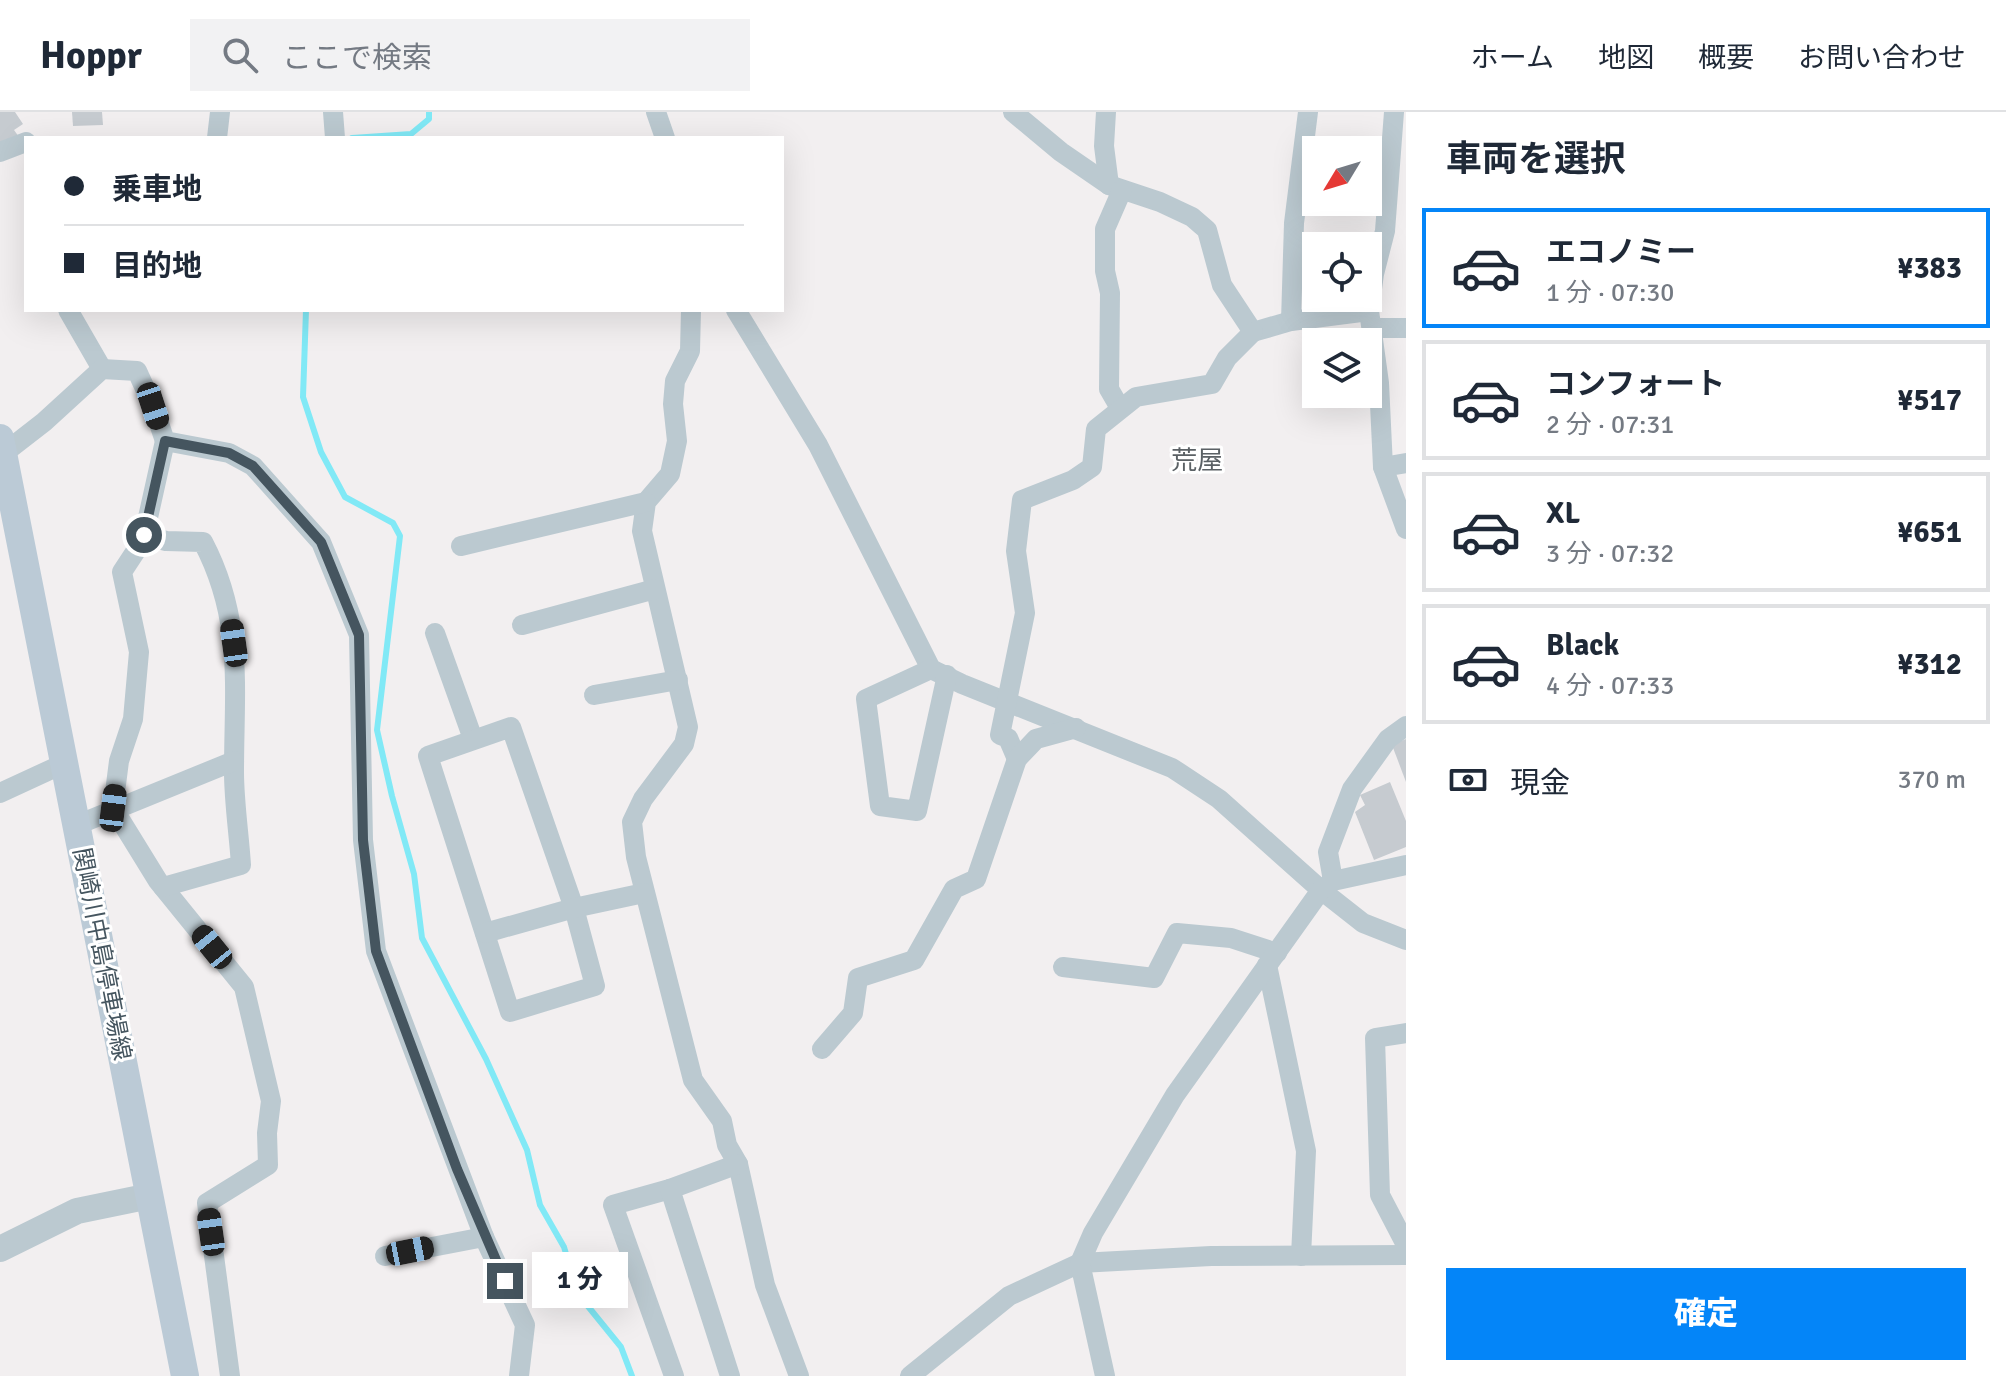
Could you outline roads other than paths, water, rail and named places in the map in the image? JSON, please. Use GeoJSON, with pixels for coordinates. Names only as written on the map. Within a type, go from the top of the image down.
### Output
{"type":"FeatureCollection","features":[{"type":"Feature","properties":{"kind":"main road","name":"関崎川中島停車場線"},"geometry":{"type":"LineString","coordinates":[[1,442],[185,1376]]}},
{"type":"Feature","properties":{"kind":"street"},"geometry":{"type":"LineString","coordinates":[[217,136],[220,112]]}},
{"type":"Feature","properties":{"kind":"street"},"geometry":{"type":"LineString","coordinates":[[333,112],[335,136]]}},
{"type":"Feature","properties":{"kind":"street"},"geometry":{"type":"LineString","coordinates":[[656,112],[664,136]]}},
{"type":"Feature","properties":{"kind":"street"},"geometry":{"type":"LineString","coordinates":[[1013,112],[1061,152],[1116,187],[1192,217],[1207,230],[1222,285],[1253,332]]}},
{"type":"Feature","properties":{"kind":"street"},"geometry":{"type":"LineString","coordinates":[[1106,112],[1104,146],[1116,187],[1105,229],[1105,271],[1110,293],[1109,389],[1120,408]]}},
{"type":"Feature","properties":{"kind":"street"},"geometry":{"type":"LineString","coordinates":[[1291,321],[1294,223],[1308,112]]}},
{"type":"Feature","properties":{"kind":"street"},"geometry":{"type":"LineString","coordinates":[[1394,112],[1385,231],[1374,274],[1371,320],[1383,467],[1406,529]]}},
{"type":"Feature","properties":{"kind":"street"},"geometry":{"type":"LineString","coordinates":[[0,152],[24,143]]}},
{"type":"Feature","properties":{"kind":"street"},"geometry":{"type":"LineString","coordinates":[[69,312],[102,369]]}},
{"type":"Feature","properties":{"kind":"street"},"geometry":{"type":"LineString","coordinates":[[691,312],[690,351],[675,381],[673,404],[677,441],[670,474],[646,502],[642,531],[688,727],[684,744],[643,799],[632,822],[644,893],[693,1080],[722,1121],[727,1145],[738,1164],[765,1285],[799,1376]]}},
{"type":"Feature","properties":{"kind":"street"},"geometry":{"type":"LineString","coordinates":[[737,312],[818,445],[939,672],[917,811],[880,806],[866,699],[939,672],[1172,768],[1219,799],[1327,886],[1363,923],[1406,940]]}},
{"type":"Feature","properties":{"kind":"street"},"geometry":{"type":"LineString","coordinates":[[1017,759],[1008,738],[1000,735],[1025,613],[1016,551],[1022,500],[1073,480],[1092,467],[1096,429],[1136,397],[1212,384],[1227,358],[1253,332],[1291,321],[1371,320],[1406,328]]}},
{"type":"Feature","properties":{"kind":"street"},"geometry":{"type":"LineString","coordinates":[[1,442],[44,422],[102,369],[137,371],[165,441],[144,535],[122,572],[139,652],[133,719],[119,761],[113,808],[163,887],[244,987],[271,1101],[267,1133],[268,1165],[207,1203],[230,1376]]}},
{"type":"Feature","properties":{"kind":"street"},"geometry":{"type":"LineString","coordinates":[[165,441],[229,453],[253,466],[321,542],[359,635],[363,840],[376,951],[484,1237],[525,1325],[519,1376]]}},
{"type":"Feature","properties":{"kind":"street"},"geometry":{"type":"LineString","coordinates":[[1383,467],[1406,463]]}},
{"type":"Feature","properties":{"kind":"street"},"geometry":{"type":"LineString","coordinates":[[461,546],[646,502]]}},
{"type":"Feature","properties":{"kind":"street"},"geometry":{"type":"LineString","coordinates":[[144,535],[166,541],[203,542],[214,563],[231,624],[236,661],[234,761],[241,865],[163,887]]}},
{"type":"Feature","properties":{"kind":"street"},"geometry":{"type":"LineString","coordinates":[[522,625],[655,589]]}},
{"type":"Feature","properties":{"kind":"street"},"geometry":{"type":"LineString","coordinates":[[435,633],[473,739]]}},
{"type":"Feature","properties":{"kind":"street"},"geometry":{"type":"LineString","coordinates":[[594,695],[678,680]]}},
{"type":"Feature","properties":{"kind":"street"},"geometry":{"type":"LineString","coordinates":[[1105,1376],[1080,1263],[1093,1233],[1175,1095],[1327,886],[1328,852],[1352,789],[1388,739],[1406,726]]}},
{"type":"Feature","properties":{"kind":"street"},"geometry":{"type":"LineString","coordinates":[[511,727],[574,908],[595,986],[510,1012],[428,756],[473,739],[511,727]]}},
{"type":"Feature","properties":{"kind":"street"},"geometry":{"type":"LineString","coordinates":[[822,1049],[853,1013],[858,978],[914,960],[954,889],[976,879],[1017,759],[1036,739],[1076,728]]}},
{"type":"Feature","properties":{"kind":"street"},"geometry":{"type":"LineString","coordinates":[[77,825],[234,761]]}},
{"type":"Feature","properties":{"kind":"street"},"geometry":{"type":"LineString","coordinates":[[0,793],[65,763]]}},
{"type":"Feature","properties":{"kind":"street"},"geometry":{"type":"LineString","coordinates":[[1327,886],[1406,865]]}},
{"type":"Feature","properties":{"kind":"street"},"geometry":{"type":"LineString","coordinates":[[485,933],[574,908],[644,893]]}},
{"type":"Feature","properties":{"kind":"street"},"geometry":{"type":"LineString","coordinates":[[1063,967],[1154,978],[1177,933],[1231,938],[1272,959]]}},
{"type":"Feature","properties":{"kind":"street"},"geometry":{"type":"LineString","coordinates":[[1272,959],[1306,1151],[1301,1256]]}},
{"type":"Feature","properties":{"kind":"street"},"geometry":{"type":"LineString","coordinates":[[1406,1033],[1375,1038],[1380,1195],[1406,1245]]}},
{"type":"Feature","properties":{"kind":"street"},"geometry":{"type":"LineString","coordinates":[[674,1376],[613,1205],[670,1189],[738,1164]]}},
{"type":"Feature","properties":{"kind":"street"},"geometry":{"type":"LineString","coordinates":[[670,1189],[730,1376]]}},
{"type":"Feature","properties":{"kind":"street"},"geometry":{"type":"LineString","coordinates":[[0,1249],[77,1211],[150,1196]]}},
{"type":"Feature","properties":{"kind":"street"},"geometry":{"type":"LineString","coordinates":[[385,1256],[484,1237]]}},
{"type":"Feature","properties":{"kind":"street"},"geometry":{"type":"LineString","coordinates":[[910,1376],[1009,1296],[1080,1263],[1211,1256],[1406,1255]]}},
{"type":"Feature","properties":{"kind":"waterway"},"geometry":{"type":"LineString","coordinates":[[382,136],[411,134],[429,119],[429,112]]}},
{"type":"Feature","properties":{"kind":"waterway"},"geometry":{"type":"LineString","coordinates":[[306,312],[303,397],[321,452],[345,497],[393,523],[400,536],[377,730],[414,874],[422,938],[486,1059],[527,1150],[540,1205],[564,1247],[578,1294],[621,1347],[632,1376]]}},
{"type":"Feature","properties":{"kind":"district","name":"荒屋"},"geometry":{"type":"Point","coordinates":[1197,461]}}]}
